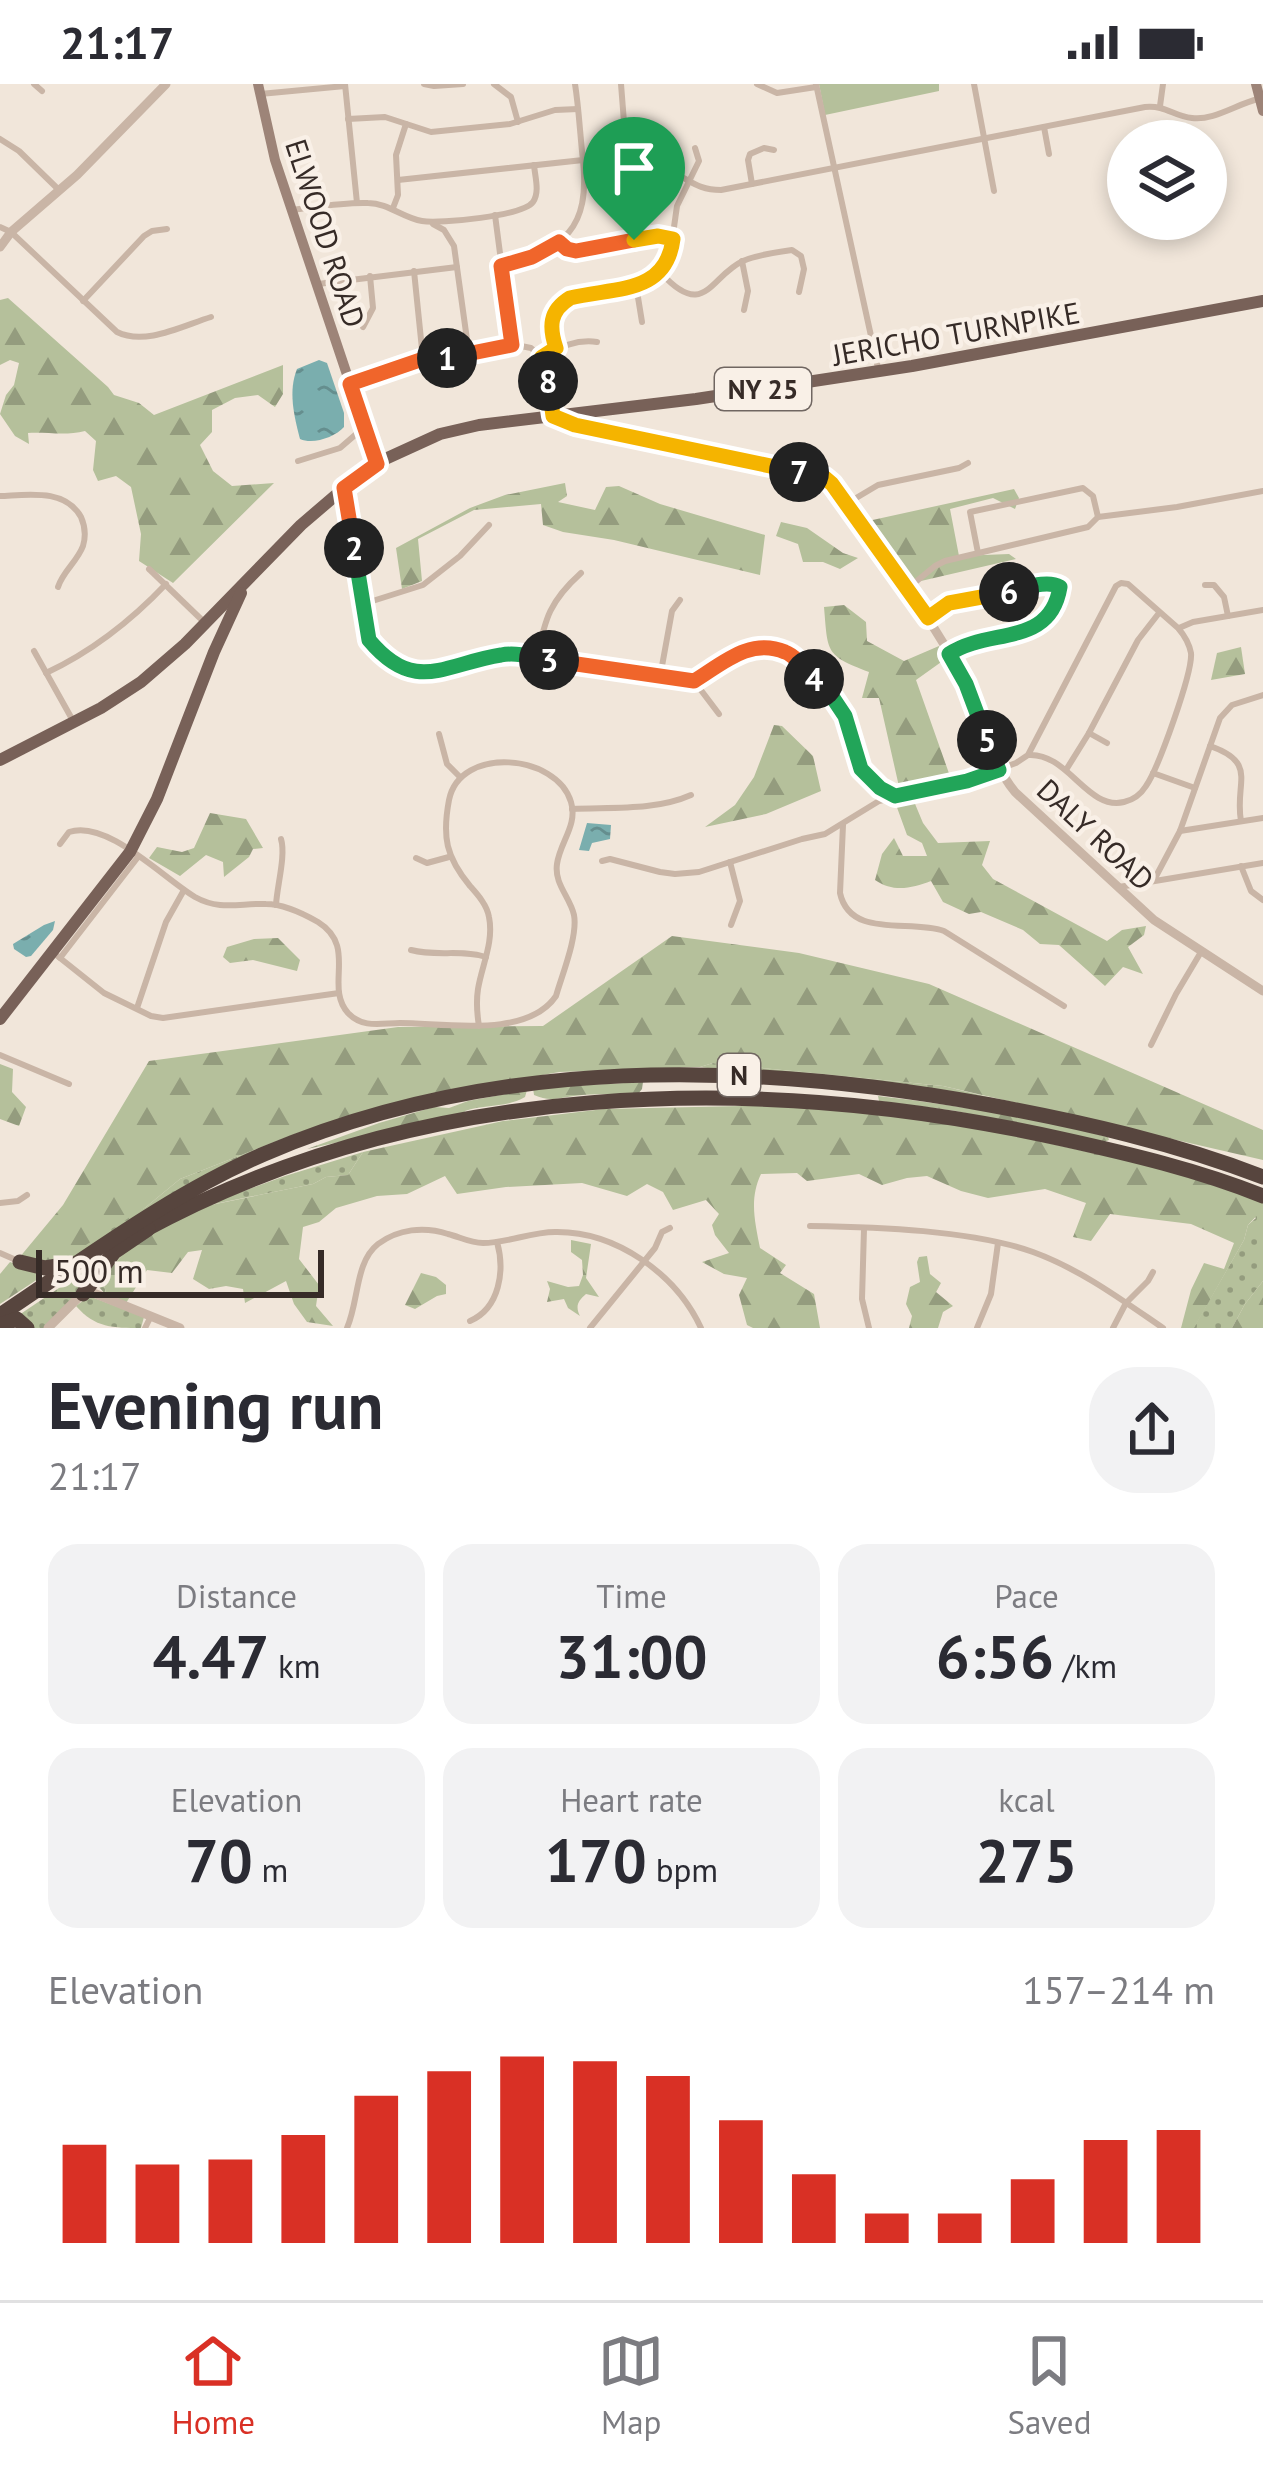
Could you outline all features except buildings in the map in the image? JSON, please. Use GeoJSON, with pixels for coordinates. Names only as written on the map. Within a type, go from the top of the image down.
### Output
{"type":"FeatureCollection","features":[{"type":"Feature","properties":{"kind":"highway","name":"N"},"geometry":{"type":"LineString","coordinates":[[0,1321],[98,1249],[256,1157],[388,1111],[554,1079],[694,1073],[932,1095],[1110,1130],[1263,1177]]}},
{"type":"Feature","properties":{"kind":"highway","name":"N"},"geometry":{"type":"LineString","coordinates":[[0,1321],[155,1224],[282,1168],[377,1139],[598,1102],[696,1097],[836,1102],[949,1117],[1114,1151],[1263,1196]]}},
{"type":"Feature","properties":{"kind":"highway"},"geometry":{"type":"LineString","coordinates":[[92,1294],[98,1274],[117,1249],[155,1224]]}},
{"type":"Feature","properties":{"kind":"highway"},"geometry":{"type":"LineString","coordinates":[[20,1262],[53,1268],[98,1249]]}},
{"type":"Feature","properties":{"kind":"highway"},"geometry":{"type":"LineString","coordinates":[[0,1321],[16,1319],[27,1328]]}},
{"type":"Feature","properties":{"kind":"main road"},"geometry":{"type":"LineString","coordinates":[[1256,84],[1262,107]]}},
{"type":"Feature","properties":{"kind":"main road","name":"ELWOOD ROAD"},"geometry":{"type":"LineString","coordinates":[[259,89],[271,147],[377,464]]}},
{"type":"Feature","properties":{"kind":"main road","name":"JERICHO TURNPIKE"},"geometry":{"type":"LineString","coordinates":[[377,464],[455,429],[878,372],[1263,302]]}},
{"type":"Feature","properties":{"kind":"main road","name":"NY 25"},"geometry":{"type":"LineString","coordinates":[[0,760],[131,689],[188,641],[257,568],[344,488],[377,464]]}},
{"type":"Feature","properties":{"kind":"main road"},"geometry":{"type":"LineString","coordinates":[[0,1019],[134,854],[244,586]]}},
{"type":"Feature","properties":{"kind":"main road"},"geometry":{"type":"LineString","coordinates":[[188,641],[206,643],[210,661]]}},
{"type":"Feature","properties":{"kind":"street"},"geometry":{"type":"LineString","coordinates":[[34,84],[41,91]]}},
{"type":"Feature","properties":{"kind":"street"},"geometry":{"type":"LineString","coordinates":[[0,247],[5,230],[98,156],[166,84]]}},
{"type":"Feature","properties":{"kind":"street"},"geometry":{"type":"LineString","coordinates":[[424,84],[463,84]]}},
{"type":"Feature","properties":{"kind":"street"},"geometry":{"type":"LineString","coordinates":[[494,84],[512,97],[518,122]]}},
{"type":"Feature","properties":{"kind":"street"},"geometry":{"type":"LineString","coordinates":[[501,266],[559,242],[581,213],[586,190],[574,84]]}},
{"type":"Feature","properties":{"kind":"street"},"geometry":{"type":"LineString","coordinates":[[621,84],[628,172]]}},
{"type":"Feature","properties":{"kind":"street"},"geometry":{"type":"LineString","coordinates":[[757,84],[777,93],[816,85],[878,372]]}},
{"type":"Feature","properties":{"kind":"street"},"geometry":{"type":"LineString","coordinates":[[974,84],[994,191]]}},
{"type":"Feature","properties":{"kind":"street"},"geometry":{"type":"LineString","coordinates":[[1160,106],[1163,84]]}},
{"type":"Feature","properties":{"kind":"street"},"geometry":{"type":"LineString","coordinates":[[259,89],[345,85],[357,203]]}},
{"type":"Feature","properties":{"kind":"street"},"geometry":{"type":"LineString","coordinates":[[585,177],[668,171],[709,190],[1160,106],[1201,118],[1262,107]]}},
{"type":"Feature","properties":{"kind":"street"},"geometry":{"type":"LineString","coordinates":[[349,119],[385,117],[430,132],[518,122],[555,110],[578,109]]}},
{"type":"Feature","properties":{"kind":"street"},"geometry":{"type":"LineString","coordinates":[[393,209],[398,194],[396,155],[406,124]]}},
{"type":"Feature","properties":{"kind":"street"},"geometry":{"type":"LineString","coordinates":[[1044,127],[1049,154]]}},
{"type":"Feature","properties":{"kind":"street"},"geometry":{"type":"LineString","coordinates":[[0,140],[19,151],[58,190]]}},
{"type":"Feature","properties":{"kind":"street"},"geometry":{"type":"LineString","coordinates":[[556,348],[551,324],[562,302],[636,285],[661,273],[670,255],[677,206],[699,161],[695,148]]}},
{"type":"Feature","properties":{"kind":"street"},"geometry":{"type":"LineString","coordinates":[[752,184],[750,154],[764,148],[774,150]]}},
{"type":"Feature","properties":{"kind":"street"},"geometry":{"type":"LineString","coordinates":[[398,180],[583,160]]}},
{"type":"Feature","properties":{"kind":"street"},"geometry":{"type":"LineString","coordinates":[[428,222],[529,208],[537,194],[534,165]]}},
{"type":"Feature","properties":{"kind":"street"},"geometry":{"type":"LineString","coordinates":[[292,210],[378,204],[444,230],[457,266],[469,354]]}},
{"type":"Feature","properties":{"kind":"street"},"geometry":{"type":"LineString","coordinates":[[495,215],[512,345]]}},
{"type":"Feature","properties":{"kind":"street"},"geometry":{"type":"LineString","coordinates":[[630,224],[634,240]]}},
{"type":"Feature","properties":{"kind":"street"},"geometry":{"type":"LineString","coordinates":[[83,302],[144,236],[167,229]]}},
{"type":"Feature","properties":{"kind":"street"},"geometry":{"type":"LineString","coordinates":[[5,230],[116,332],[130,339],[211,317]]}},
{"type":"Feature","properties":{"kind":"street"},"geometry":{"type":"LineString","coordinates":[[559,242],[576,251],[658,236],[673,239]]}},
{"type":"Feature","properties":{"kind":"street"},"geometry":{"type":"LineString","coordinates":[[661,273],[682,291],[698,293],[715,286],[742,261],[797,252],[804,269],[799,292]]}},
{"type":"Feature","properties":{"kind":"street"},"geometry":{"type":"LineString","coordinates":[[742,261],[747,285],[744,310]]}},
{"type":"Feature","properties":{"kind":"street"},"geometry":{"type":"LineString","coordinates":[[316,284],[457,266]]}},
{"type":"Feature","properties":{"kind":"street"},"geometry":{"type":"LineString","coordinates":[[414,271],[423,359]]}},
{"type":"Feature","properties":{"kind":"street"},"geometry":{"type":"LineString","coordinates":[[363,327],[373,308],[370,276]]}},
{"type":"Feature","properties":{"kind":"street"},"geometry":{"type":"LineString","coordinates":[[636,285],[642,322]]}},
{"type":"Feature","properties":{"kind":"street"},"geometry":{"type":"LineString","coordinates":[[542,357],[556,348],[597,342]]}},
{"type":"Feature","properties":{"kind":"street"},"geometry":{"type":"LineString","coordinates":[[350,384],[423,359],[512,345],[531,348],[542,357],[553,416]]}},
{"type":"Feature","properties":{"kind":"street","name":"DALY ROAD"},"geometry":{"type":"LineString","coordinates":[[553,416],[587,428],[825,478],[928,618],[966,684],[999,770],[1015,792],[1154,920],[1263,991]]}},
{"type":"Feature","properties":{"kind":"street"},"geometry":{"type":"LineString","coordinates":[[298,461],[340,448],[364,426]]}},
{"type":"Feature","properties":{"kind":"street"},"geometry":{"type":"LineString","coordinates":[[846,504],[878,485],[968,463]]}},
{"type":"Feature","properties":{"kind":"street"},"geometry":{"type":"LineString","coordinates":[[344,488],[369,640],[402,669],[423,674],[507,653],[694,681],[744,650],[764,647],[788,652],[839,706],[865,774],[895,796]]}},
{"type":"Feature","properties":{"kind":"street"},"geometry":{"type":"LineString","coordinates":[[978,553],[970,512],[1083,488],[1093,496],[1098,517]]}},
{"type":"Feature","properties":{"kind":"street"},"geometry":{"type":"LineString","coordinates":[[907,589],[934,566],[1088,527],[1098,517],[1263,491]]}},
{"type":"Feature","properties":{"kind":"street"},"geometry":{"type":"LineString","coordinates":[[0,496],[51,496],[78,512],[84,544],[58,587]]}},
{"type":"Feature","properties":{"kind":"street"},"geometry":{"type":"LineString","coordinates":[[363,604],[423,585],[489,525]]}},
{"type":"Feature","properties":{"kind":"street"},"geometry":{"type":"LineString","coordinates":[[149,569],[205,623]]}},
{"type":"Feature","properties":{"kind":"street"},"geometry":{"type":"LineString","coordinates":[[537,658],[545,618],[560,593],[581,573]]}},
{"type":"Feature","properties":{"kind":"street"},"geometry":{"type":"LineString","coordinates":[[928,618],[957,601],[1054,583],[1060,587],[1041,625],[968,643],[949,654]]}},
{"type":"Feature","properties":{"kind":"street"},"geometry":{"type":"LineString","coordinates":[[602,861],[675,874],[699,872],[825,834],[878,801],[967,781],[1035,754],[1050,758],[1102,800],[1120,804],[1140,794],[1153,773],[1190,667],[1189,644],[1178,628],[1128,584],[1121,583],[1087,640],[1028,755]]}},
{"type":"Feature","properties":{"kind":"street"},"geometry":{"type":"LineString","coordinates":[[46,673],[101,643],[166,584]]}},
{"type":"Feature","properties":{"kind":"street"},"geometry":{"type":"LineString","coordinates":[[1204,585],[1220,590],[1228,616]]}},
{"type":"Feature","properties":{"kind":"street"},"geometry":{"type":"LineString","coordinates":[[660,676],[672,611],[680,600]]}},
{"type":"Feature","properties":{"kind":"street"},"geometry":{"type":"LineString","coordinates":[[1178,628],[1263,610]]}},
{"type":"Feature","properties":{"kind":"street"},"geometry":{"type":"LineString","coordinates":[[1066,770],[1138,640],[1160,613]]}},
{"type":"Feature","properties":{"kind":"street"},"geometry":{"type":"LineString","coordinates":[[34,651],[74,722]]}},
{"type":"Feature","properties":{"kind":"street"},"geometry":{"type":"LineString","coordinates":[[694,681],[719,714]]}},
{"type":"Feature","properties":{"kind":"street"},"geometry":{"type":"LineString","coordinates":[[1154,880],[1180,831],[1220,718],[1232,705],[1263,695]]}},
{"type":"Feature","properties":{"kind":"street"},"geometry":{"type":"LineString","coordinates":[[1089,733],[1107,743]]}},
{"type":"Feature","properties":{"kind":"street"},"geometry":{"type":"LineString","coordinates":[[439,734],[447,764],[460,777]]}},
{"type":"Feature","properties":{"kind":"street"},"geometry":{"type":"LineString","coordinates":[[1210,746],[1232,755],[1240,765],[1241,821]]}},
{"type":"Feature","properties":{"kind":"street"},"geometry":{"type":"LineString","coordinates":[[60,844],[69,832],[99,832],[208,903],[276,905],[315,920],[334,938],[340,953],[340,993],[348,1012],[368,1024],[479,1026],[541,1012],[556,996],[575,928],[556,869],[572,809],[557,779],[544,771],[501,763],[476,766],[460,777],[448,805],[449,857],[488,911],[490,921],[476,1003],[479,1026]]}},
{"type":"Feature","properties":{"kind":"street"},"geometry":{"type":"LineString","coordinates":[[1153,773],[1195,788]]}},
{"type":"Feature","properties":{"kind":"street"},"geometry":{"type":"LineString","coordinates":[[572,809],[650,806],[691,795]]}},
{"type":"Feature","properties":{"kind":"street"},"geometry":{"type":"LineString","coordinates":[[1180,831],[1263,818]]}},
{"type":"Feature","properties":{"kind":"street"},"geometry":{"type":"LineString","coordinates":[[843,825],[840,893],[851,916],[870,923],[922,925],[944,931],[1064,1006]]}},
{"type":"Feature","properties":{"kind":"street"},"geometry":{"type":"LineString","coordinates":[[276,905],[284,850],[280,839]]}},
{"type":"Feature","properties":{"kind":"street"},"geometry":{"type":"LineString","coordinates":[[416,858],[427,863],[449,857]]}},
{"type":"Feature","properties":{"kind":"street"},"geometry":{"type":"LineString","coordinates":[[730,862],[740,901],[731,925]]}},
{"type":"Feature","properties":{"kind":"street"},"geometry":{"type":"LineString","coordinates":[[1119,887],[1263,862]]}},
{"type":"Feature","properties":{"kind":"street"},"geometry":{"type":"LineString","coordinates":[[1241,866],[1251,891],[1263,900]]}},
{"type":"Feature","properties":{"kind":"street"},"geometry":{"type":"LineString","coordinates":[[137,1008],[166,922],[184,890]]}},
{"type":"Feature","properties":{"kind":"street"},"geometry":{"type":"LineString","coordinates":[[411,950],[426,954],[466,951],[486,957]]}},
{"type":"Feature","properties":{"kind":"street"},"geometry":{"type":"LineString","coordinates":[[1151,1045],[1201,952]]}},
{"type":"Feature","properties":{"kind":"street"},"geometry":{"type":"LineString","coordinates":[[56,955],[104,993],[164,1018],[340,993]]}},
{"type":"Feature","properties":{"kind":"street"},"geometry":{"type":"LineString","coordinates":[[0,1055],[69,1084]]}},
{"type":"Feature","properties":{"kind":"street"},"geometry":{"type":"LineString","coordinates":[[0,1203],[27,1196]]}},
{"type":"Feature","properties":{"kind":"street"},"geometry":{"type":"LineString","coordinates":[[810,1226],[938,1233],[1035,1253],[1061,1264],[1162,1328]]}},
{"type":"Feature","properties":{"kind":"street"},"geometry":{"type":"LineString","coordinates":[[590,1328],[662,1232],[670,1228]]}},
{"type":"Feature","properties":{"kind":"street"},"geometry":{"type":"LineString","coordinates":[[863,1228],[862,1299],[869,1328]]}},
{"type":"Feature","properties":{"kind":"street"},"geometry":{"type":"LineString","coordinates":[[347,1328],[369,1253],[382,1241],[424,1229],[474,1243],[541,1233],[597,1238],[644,1262],[677,1290],[701,1328]]}},
{"type":"Feature","properties":{"kind":"street"},"geometry":{"type":"LineString","coordinates":[[470,1321],[482,1316],[496,1290],[501,1267],[497,1242]]}},
{"type":"Feature","properties":{"kind":"street"},"geometry":{"type":"LineString","coordinates":[[977,1328],[991,1294],[998,1243]]}},
{"type":"Feature","properties":{"kind":"street"},"geometry":{"type":"LineString","coordinates":[[0,1253],[20,1262]]}},
{"type":"Feature","properties":{"kind":"street"},"geometry":{"type":"LineString","coordinates":[[1113,1328],[1126,1303],[1153,1272]]}},
{"type":"Feature","properties":{"kind":"street"},"geometry":{"type":"LineString","coordinates":[[48,1328],[92,1294],[180,1328]]}},
{"type":"Feature","properties":{"kind":"street"},"geometry":{"type":"LineString","coordinates":[[146,1328],[152,1316]]}},
{"type":"Feature","properties":{"kind":"green space"},"geometry":{"type":"Polygon","coordinates":[[[819,84],[939,84],[939,91],[825,115],[819,84]]]}},
{"type":"Feature","properties":{"kind":"green space"},"geometry":{"type":"Polygon","coordinates":[[[8,298],[114,395],[139,403],[154,415],[283,365],[283,394],[275,407],[258,395],[235,398],[212,410],[212,432],[200,445],[213,471],[232,486],[274,483],[173,583],[139,561],[141,534],[131,487],[116,476],[98,481],[93,470],[96,441],[85,431],[28,433],[29,444],[15,436],[0,414],[19,363],[10,360],[0,365],[0,300],[8,298]]]}},
{"type":"Feature","properties":{"kind":"green space"},"geometry":{"type":"Polygon","coordinates":[[[565,483],[567,496],[558,502],[595,510],[606,487],[619,486],[660,504],[765,535],[760,575],[563,532],[543,525],[541,504],[474,510],[418,539],[422,581],[402,589],[396,548],[470,508],[505,495],[565,483]]]}},
{"type":"Feature","properties":{"kind":"green space"},"geometry":{"type":"Polygon","coordinates":[[[1014,489],[1019,498],[1015,509],[993,498],[950,509],[959,556],[1009,554],[1016,559],[921,581],[910,581],[868,521],[1014,489]]]}},
{"type":"Feature","properties":{"kind":"green space"},"geometry":{"type":"Polygon","coordinates":[[[781,522],[807,528],[858,558],[840,569],[823,562],[803,562],[798,544],[776,536],[781,522]]]}},
{"type":"Feature","properties":{"kind":"green space"},"geometry":{"type":"Polygon","coordinates":[[[844,605],[866,622],[867,641],[904,661],[939,646],[944,660],[916,680],[951,779],[900,791],[879,698],[862,698],[869,672],[836,656],[828,643],[824,607],[844,605]]]}},
{"type":"Feature","properties":{"kind":"green space"},"geometry":{"type":"Polygon","coordinates":[[[1241,647],[1245,674],[1211,680],[1217,653],[1241,647]]]}},
{"type":"Feature","properties":{"kind":"green space"},"geometry":{"type":"Polygon","coordinates":[[[774,725],[782,726],[813,756],[821,791],[766,814],[705,827],[735,805],[754,777],[774,725]]]}},
{"type":"Feature","properties":{"kind":"green space"},"geometry":{"type":"Polygon","coordinates":[[[913,799],[938,843],[990,841],[982,865],[993,879],[1107,941],[1122,930],[1146,926],[1144,935],[1128,947],[1143,974],[1123,967],[1105,986],[1059,945],[1040,944],[1023,930],[943,902],[931,881],[903,888],[875,880],[882,854],[894,838],[903,856],[927,856],[922,843],[907,835],[895,802],[913,799]]]}},
{"type":"Feature","properties":{"kind":"green space"},"geometry":{"type":"Polygon","coordinates":[[[210,813],[246,819],[263,848],[253,849],[224,877],[223,862],[206,855],[180,876],[149,858],[157,847],[182,852],[194,848],[210,813]]]}},
{"type":"Feature","properties":{"kind":"green space"},"geometry":{"type":"Polygon","coordinates":[[[672,936],[799,953],[929,984],[1263,1130],[1263,1160],[943,1086],[713,1063],[559,1072],[415,1099],[300,1132],[180,1179],[146,1207],[70,1255],[36,1265],[19,1258],[63,1205],[149,1061],[398,1027],[543,1026],[672,936]]]}},
{"type":"Feature","properties":{"kind":"green space"},"geometry":{"type":"Polygon","coordinates":[[[278,938],[300,960],[297,971],[253,960],[230,963],[223,957],[227,947],[278,938]]]}},
{"type":"Feature","properties":{"kind":"green space"},"geometry":{"type":"Polygon","coordinates":[[[713,1063],[943,1086],[1054,1113],[700,1067],[713,1063]]]}},
{"type":"Feature","properties":{"kind":"green space"},"geometry":{"type":"Polygon","coordinates":[[[0,1064],[13,1069],[12,1092],[26,1107],[19,1126],[0,1119],[0,1064]]]}},
{"type":"Feature","properties":{"kind":"green space"},"geometry":{"type":"Polygon","coordinates":[[[643,1082],[638,1094],[554,1099],[534,1095],[533,1088],[643,1082]]]}},
{"type":"Feature","properties":{"kind":"green space"},"geometry":{"type":"Polygon","coordinates":[[[527,1090],[525,1097],[510,1103],[307,1149],[434,1107],[449,1108],[527,1090]]]}},
{"type":"Feature","properties":{"kind":"green space"},"geometry":{"type":"Polygon","coordinates":[[[878,1096],[1022,1118],[1109,1140],[1102,1143],[956,1111],[879,1101],[878,1096]]]}},
{"type":"Feature","properties":{"kind":"green space"},"geometry":{"type":"Polygon","coordinates":[[[793,1105],[953,1122],[1165,1169],[1254,1199],[1262,1210],[1248,1225],[1194,1328],[1181,1328],[1191,1290],[1204,1263],[1224,1269],[1234,1243],[1191,1224],[1110,1214],[1091,1241],[1073,1237],[1086,1203],[1045,1189],[988,1198],[927,1176],[882,1185],[859,1174],[807,1181],[797,1173],[761,1174],[754,1202],[760,1248],[786,1265],[780,1273],[814,1294],[820,1328],[747,1325],[739,1295],[747,1278],[724,1274],[702,1262],[729,1253],[712,1225],[719,1214],[706,1200],[673,1210],[663,1192],[647,1184],[627,1196],[582,1183],[457,1194],[445,1176],[407,1194],[377,1196],[336,1208],[319,1222],[303,1227],[299,1259],[319,1285],[316,1306],[333,1326],[307,1322],[286,1281],[245,1303],[243,1289],[209,1289],[193,1279],[202,1250],[188,1252],[172,1273],[147,1270],[126,1303],[106,1295],[103,1277],[131,1245],[201,1207],[348,1175],[363,1152],[503,1121],[604,1109],[793,1105]]]}},
{"type":"Feature","properties":{"kind":"green space"},"geometry":{"type":"Polygon","coordinates":[[[343,1120],[266,1149],[81,1256],[36,1265],[146,1207],[180,1179],[343,1120]]]}},
{"type":"Feature","properties":{"kind":"green space"},"geometry":{"type":"Polygon","coordinates":[[[363,1152],[348,1175],[200,1207],[285,1176],[363,1152]]]}},
{"type":"Feature","properties":{"kind":"green space"},"geometry":{"type":"Polygon","coordinates":[[[1218,1183],[1263,1200],[1263,1281],[1232,1328],[1189,1328],[1194,1327],[1256,1218],[1218,1183]]]}},
{"type":"Feature","properties":{"kind":"green space"},"geometry":{"type":"Polygon","coordinates":[[[200,1207],[131,1245],[103,1277],[106,1295],[99,1287],[100,1275],[122,1248],[200,1207]]]}},
{"type":"Feature","properties":{"kind":"green space"},"geometry":{"type":"Polygon","coordinates":[[[571,1240],[591,1244],[586,1278],[599,1297],[586,1294],[579,1301],[580,1316],[564,1299],[547,1302],[547,1281],[579,1286],[582,1260],[571,1252],[571,1240]]]}},
{"type":"Feature","properties":{"kind":"green space"},"geometry":{"type":"Polygon","coordinates":[[[108,1255],[76,1298],[45,1328],[29,1328],[16,1317],[108,1255]]]}},
{"type":"Feature","properties":{"kind":"green space"},"geometry":{"type":"Polygon","coordinates":[[[927,1256],[930,1274],[941,1283],[936,1292],[953,1306],[943,1312],[938,1328],[909,1328],[910,1287],[920,1282],[919,1257],[927,1256]]]}},
{"type":"Feature","properties":{"kind":"green space"},"geometry":{"type":"Polygon","coordinates":[[[10,1262],[40,1273],[0,1304],[0,1274],[10,1262]]]}},
{"type":"Feature","properties":{"kind":"green space"},"geometry":{"type":"Polygon","coordinates":[[[421,1273],[446,1285],[446,1294],[415,1309],[405,1305],[421,1273]]]}},
{"type":"Feature","properties":{"kind":"green space"},"geometry":{"type":"Polygon","coordinates":[[[1263,1281],[1263,1328],[1232,1328],[1245,1304],[1263,1281]]]}},
{"type":"Feature","properties":{"kind":"green space"},"geometry":{"type":"Polygon","coordinates":[[[89,1296],[144,1317],[141,1328],[113,1327],[90,1319],[76,1306],[89,1296]]]}},
{"type":"Feature","properties":{"kind":"water"},"geometry":{"type":"Polygon","coordinates":[[[319,360],[327,363],[344,427],[324,439],[305,441],[300,439],[296,421],[293,386],[297,369],[319,360]]]}},
{"type":"Feature","properties":{"kind":"water"},"geometry":{"type":"Polygon","coordinates":[[[587,823],[611,825],[610,839],[592,843],[589,851],[579,850],[587,823]]]}},
{"type":"Feature","properties":{"kind":"water"},"geometry":{"type":"Polygon","coordinates":[[[55,921],[31,956],[14,949],[13,944],[55,921]]]}},
{"type":"Feature","properties":{"kind":"route"},"geometry":{"type":"LineString","coordinates":[[673,239],[661,273],[636,285],[570,298],[552,316],[556,348],[542,357],[553,416],[587,428],[825,478],[928,618],[957,601],[1054,583],[1060,587],[1041,625],[968,643],[949,654],[966,684],[999,770],[895,796],[861,769],[851,730],[833,698],[788,652],[764,647],[744,650],[694,681],[507,653],[423,674],[402,669],[369,640],[344,488],[377,464],[350,384],[423,359],[512,345],[501,266],[559,242],[576,251],[634,240],[673,239]]}}]}
